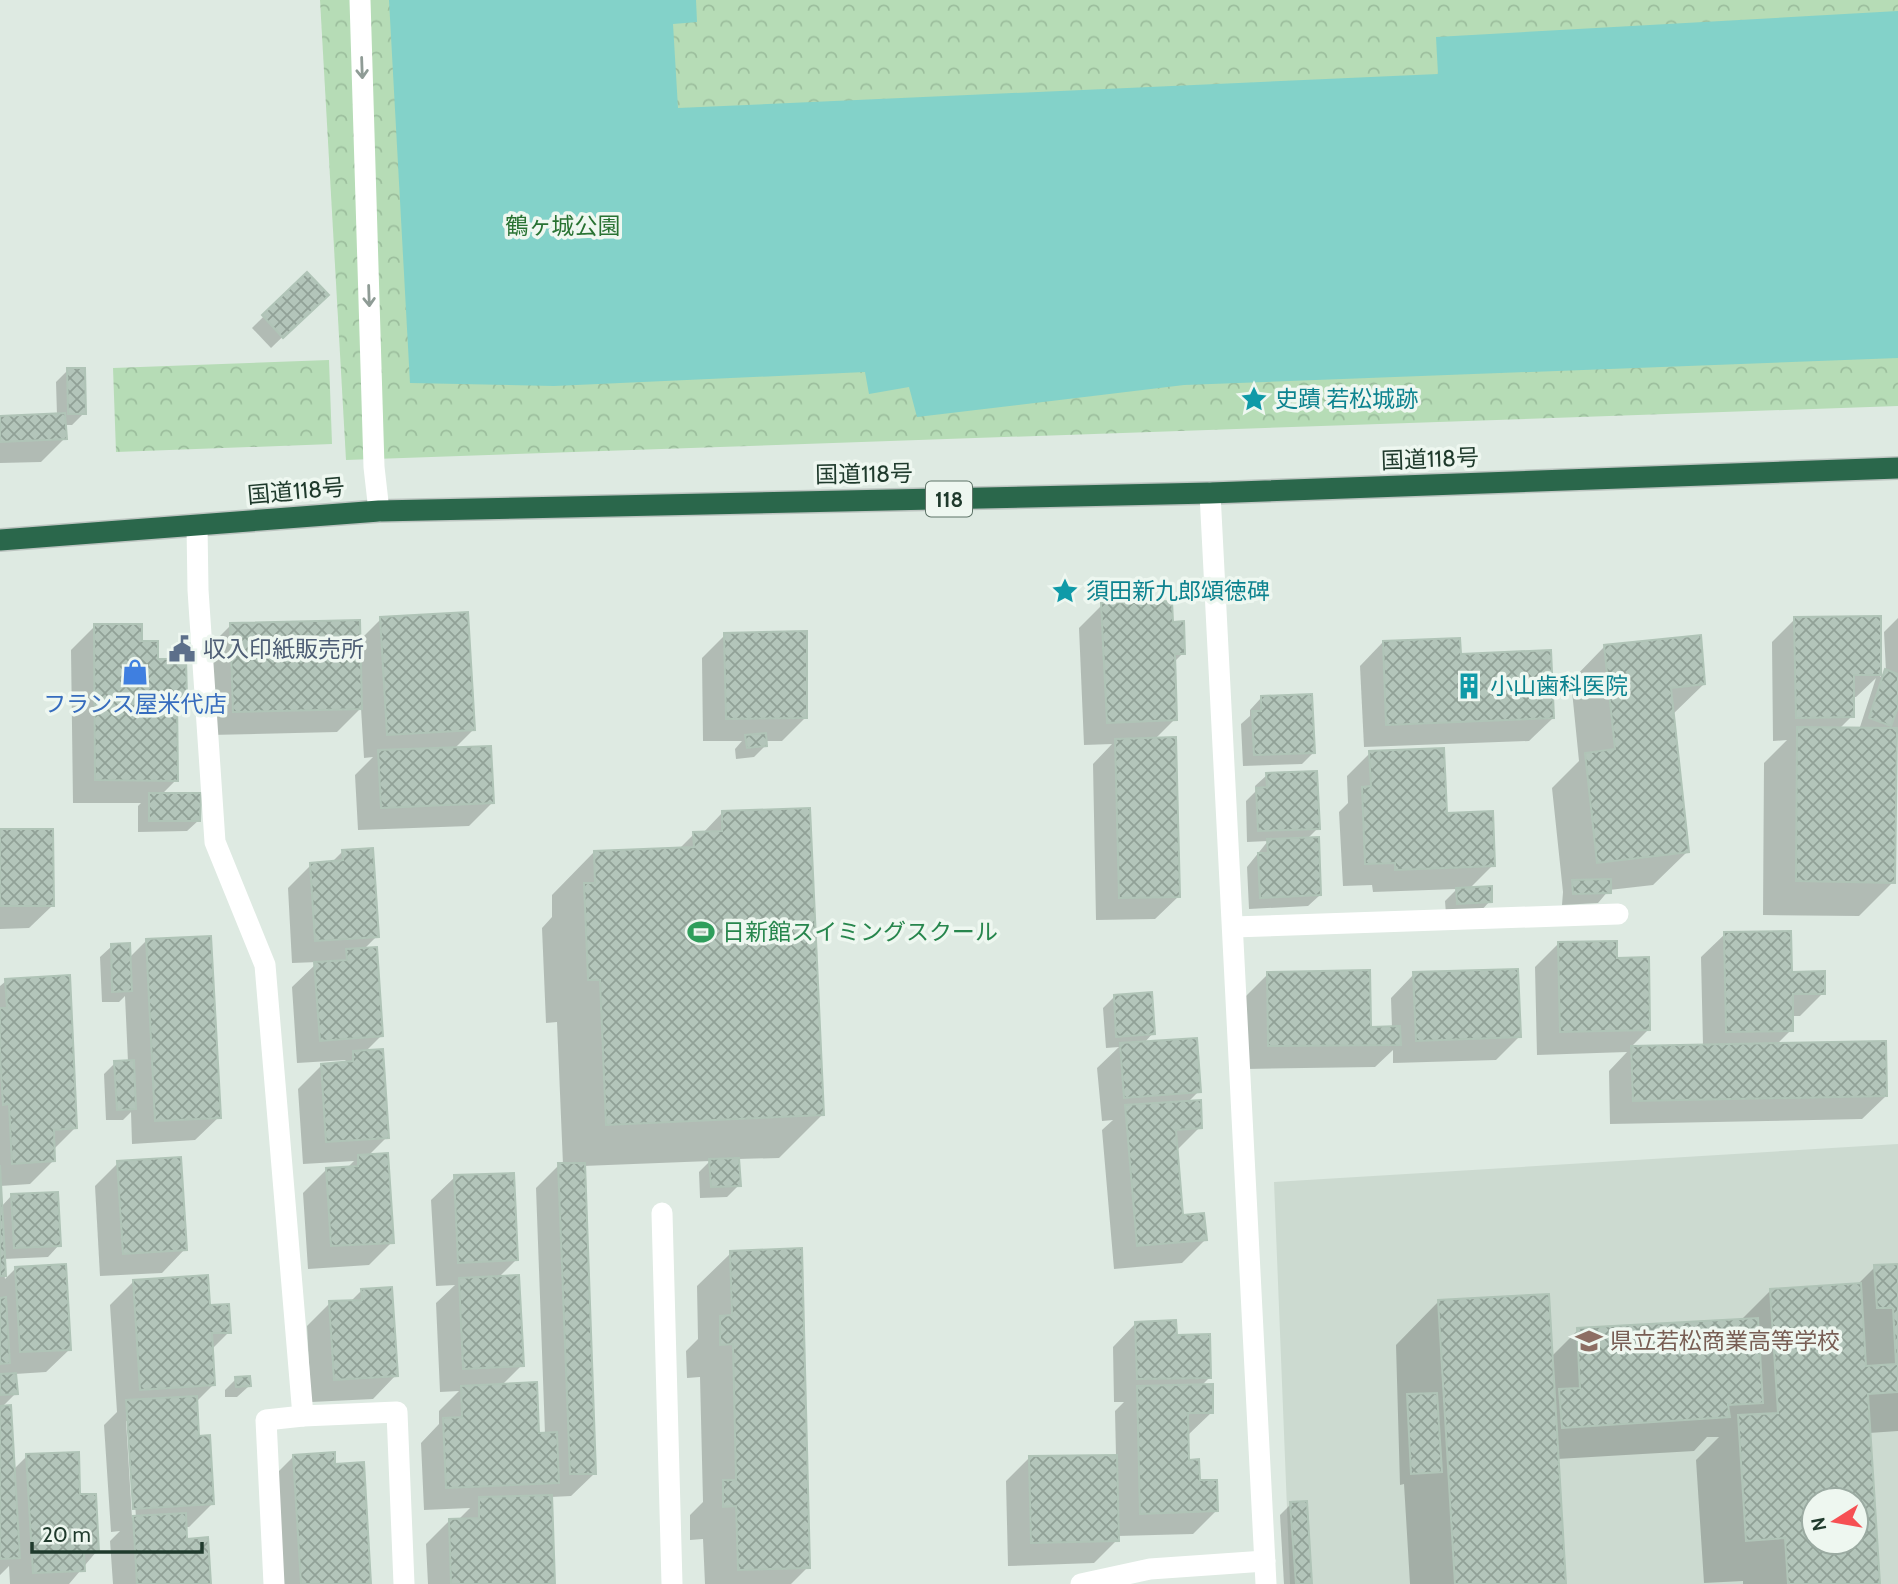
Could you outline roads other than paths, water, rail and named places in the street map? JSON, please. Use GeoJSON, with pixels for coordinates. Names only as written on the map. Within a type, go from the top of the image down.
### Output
{"type":"FeatureCollection","features":[{"type":"Feature","properties":{"kind":"highway","name":"国道118号"},"geometry":{"type":"LineString","coordinates":[[0,540],[379,511],[1210,494],[1898,468]]}},
{"type":"Feature","properties":{"kind":"street"},"geometry":{"type":"LineString","coordinates":[[360,0],[374,467],[379,511]]}},
{"type":"Feature","properties":{"kind":"street"},"geometry":{"type":"LineString","coordinates":[[1210,494],[1266,1584]]}},
{"type":"Feature","properties":{"kind":"street"},"geometry":{"type":"LineString","coordinates":[[197,526],[198,590],[215,842],[265,965],[303,1416]]}},
{"type":"Feature","properties":{"kind":"street"},"geometry":{"type":"LineString","coordinates":[[1233,927],[1618,914]]}},
{"type":"Feature","properties":{"kind":"street"},"geometry":{"type":"LineString","coordinates":[[662,1213],[672,1584]]}},
{"type":"Feature","properties":{"kind":"street"},"geometry":{"type":"LineString","coordinates":[[274,1584],[266,1420],[397,1412],[404,1584]]}},
{"type":"Feature","properties":{"kind":"street"},"geometry":{"type":"LineString","coordinates":[[1081,1584],[1150,1569],[1265,1561]]}},
{"type":"Feature","properties":{"kind":"water","name":"鶴ヶ城公園"},"geometry":{"type":"Polygon","coordinates":[[[389,0],[696,0],[697,22],[673,24],[678,108],[1438,74],[1436,37],[1898,11],[1898,358],[1184,385],[917,417],[909,387],[869,394],[865,372],[554,386],[410,383],[389,0]]]}},
{"type":"Feature","properties":{"kind":"place","name":"史蹟 若松城跡"},"geometry":{"type":"Point","coordinates":[1254,399]}},
{"type":"Feature","properties":{"kind":"place","name":"須田新九郎頌徳碑"},"geometry":{"type":"Point","coordinates":[1065,591]}},
{"type":"Feature","properties":{"kind":"place","name":"収入印紙販売所"},"geometry":{"type":"Point","coordinates":[182,649]}},
{"type":"Feature","properties":{"kind":"place","name":"フランス屋米代店"},"geometry":{"type":"Point","coordinates":[135,672]}},
{"type":"Feature","properties":{"kind":"place","name":"小山歯科医院"},"geometry":{"type":"Point","coordinates":[1469,686]}},
{"type":"Feature","properties":{"kind":"place","name":"日新館スイミングスクール"},"geometry":{"type":"Point","coordinates":[701,932]}},
{"type":"Feature","properties":{"kind":"place","name":"県立若松商業高等学校"},"geometry":{"type":"Point","coordinates":[1589,1341]}}]}
